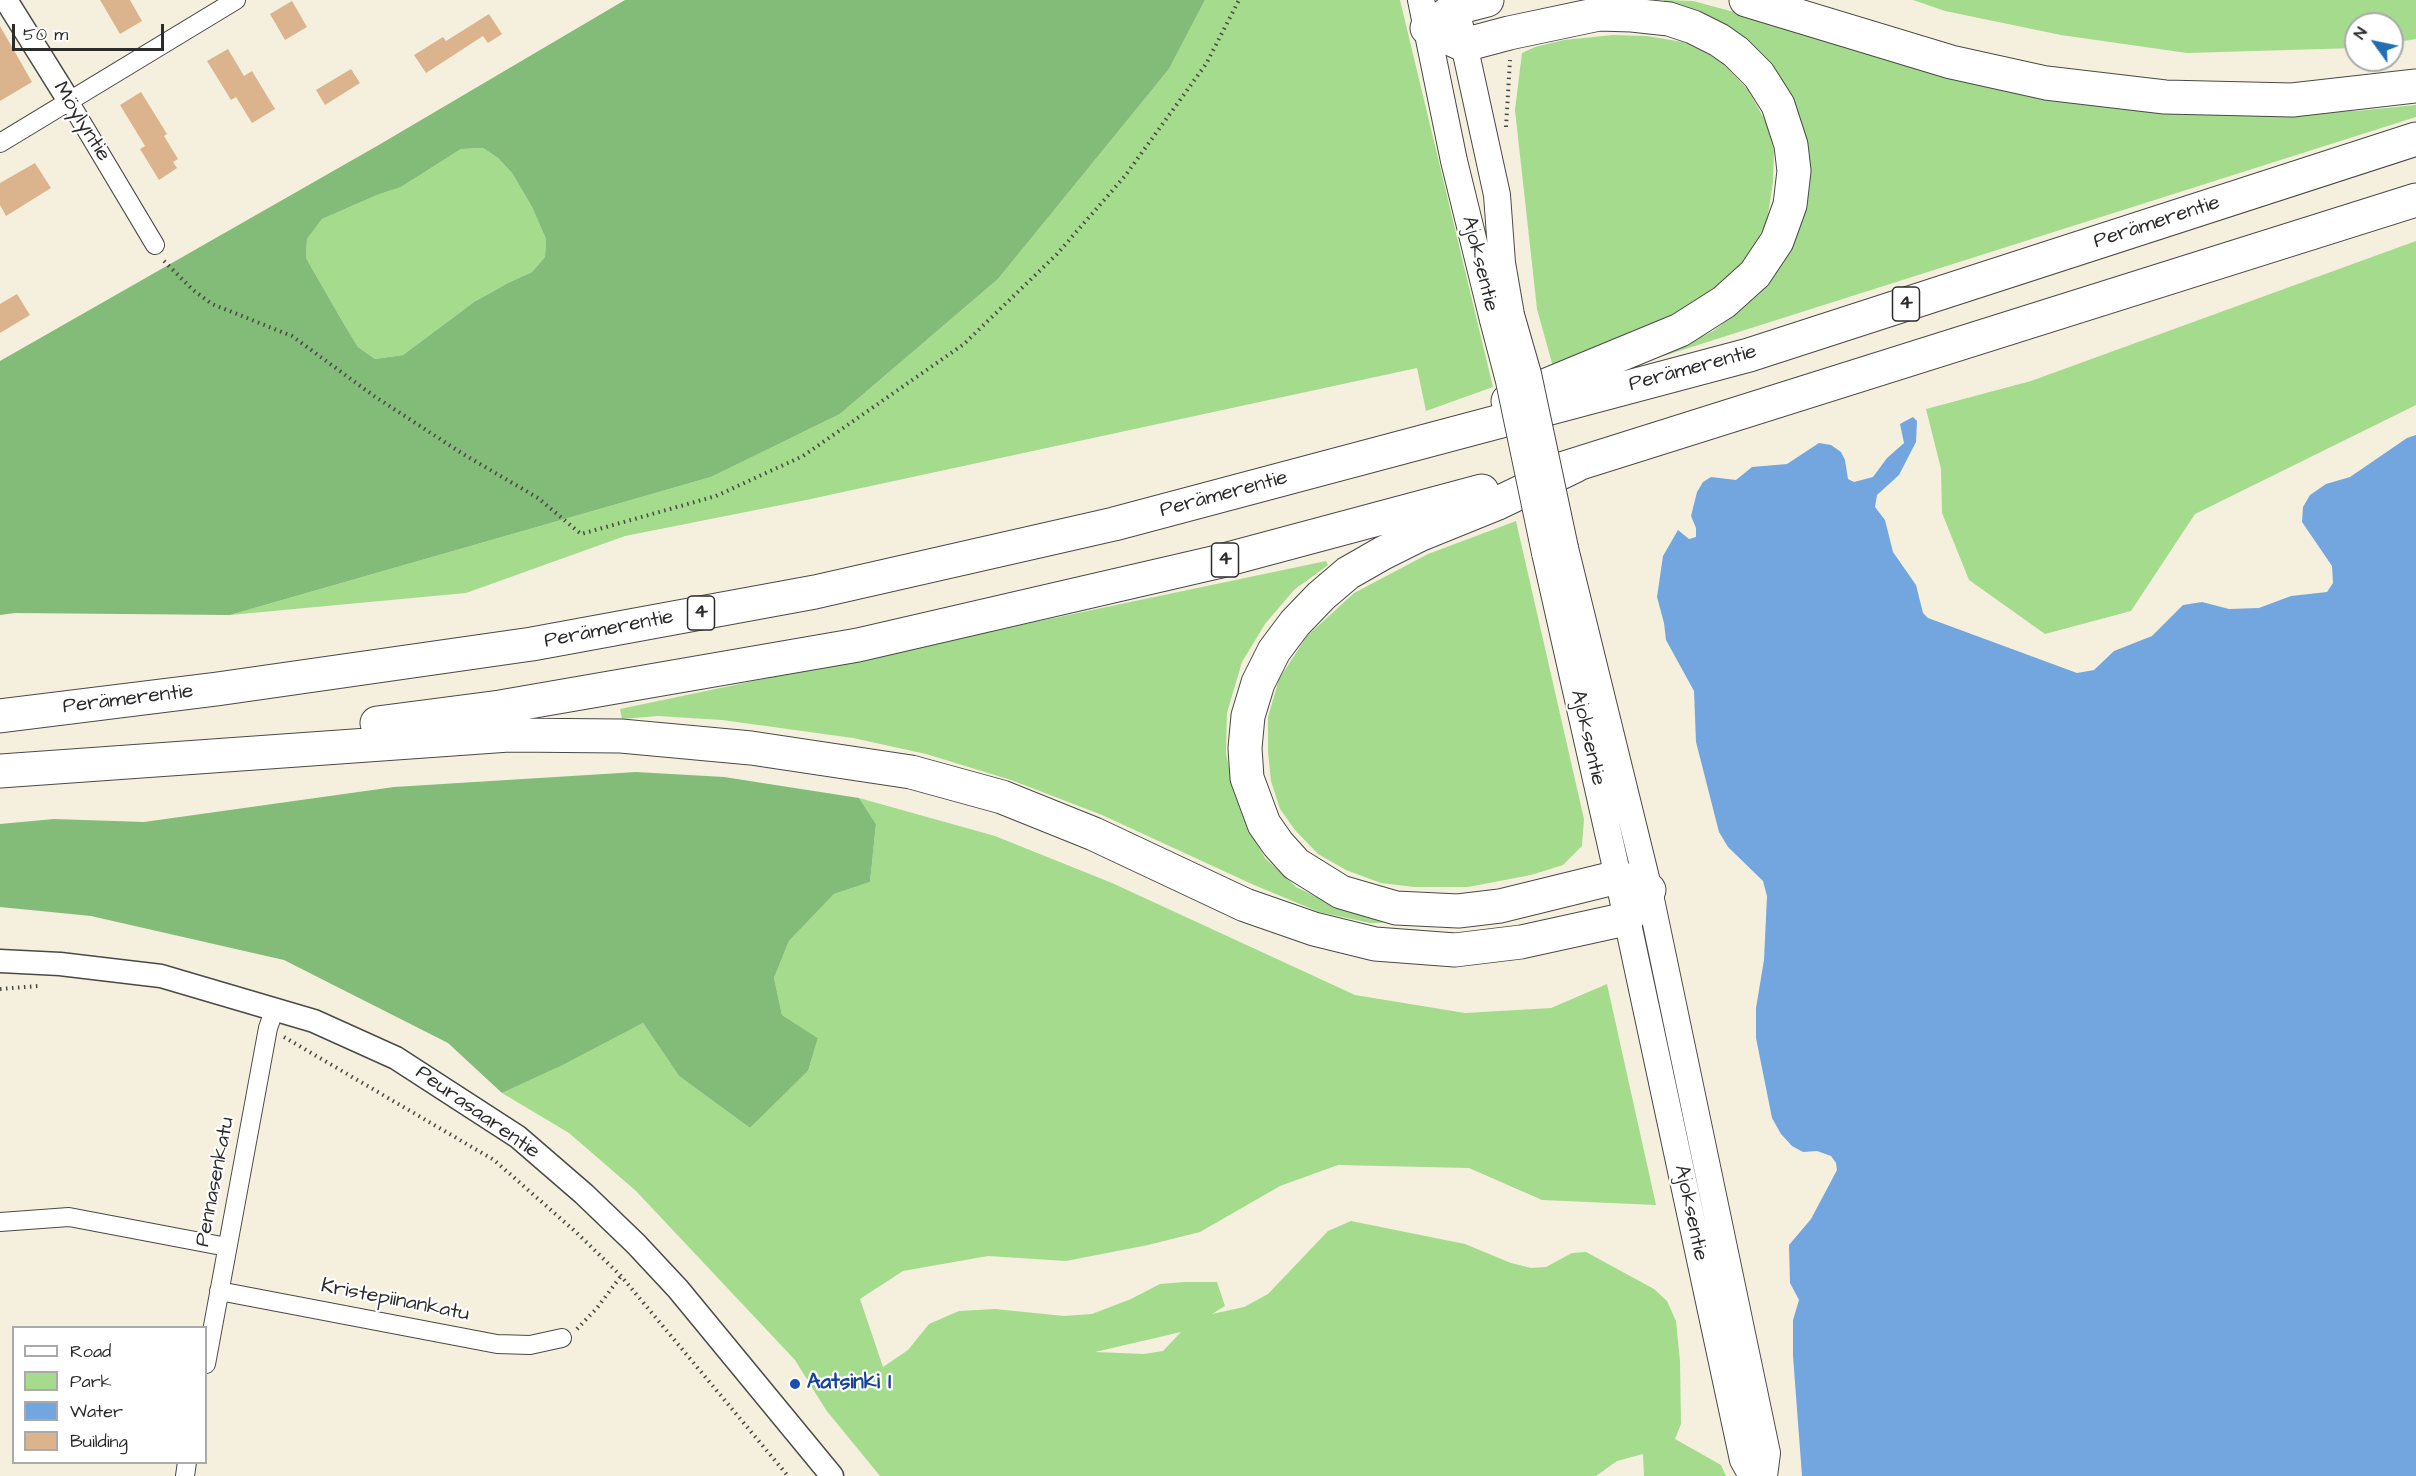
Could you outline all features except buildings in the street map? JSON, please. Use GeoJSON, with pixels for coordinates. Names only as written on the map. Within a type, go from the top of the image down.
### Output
{"type":"FeatureCollection","features":[{"type":"Feature","properties":{"kind":"highway"},"geometry":{"type":"LineString","coordinates":[[1424,14],[1454,4],[1487,0]]}},
{"type":"Feature","properties":{"kind":"highway"},"geometry":{"type":"LineString","coordinates":[[1746,0],[1951,62],[2046,83],[2165,98],[2292,100],[2416,86]]}},
{"type":"Feature","properties":{"kind":"highway"},"geometry":{"type":"LineString","coordinates":[[1390,450],[1680,330],[1702,318],[1755,274],[1777,240],[1790,205],[1794,171],[1786,124],[1768,87],[1749,63],[1719,40],[1701,31],[1669,19],[1599,14],[1464,45],[1424,14]]}},
{"type":"Feature","properties":{"kind":"highway","name":"Perämerentie"},"geometry":{"type":"LineString","coordinates":[[0,716],[217,689],[532,644],[792,596],[1114,524],[1749,355],[2416,138]]}},
{"type":"Feature","properties":{"kind":"highway","name":"4"},"geometry":{"type":"LineString","coordinates":[[0,769],[500,707],[858,645],[1217,562],[1575,466],[2416,200]]}},
{"type":"Feature","properties":{"kind":"highway"},"geometry":{"type":"LineString","coordinates":[[0,769],[509,735],[621,736],[751,748],[912,772],[1002,798],[1094,834],[1245,905],[1314,930],[1375,944],[1455,950],[1521,942],[1626,919],[1649,890],[1618,877],[1500,906],[1458,911],[1396,908],[1341,892],[1296,864],[1264,824],[1247,778],[1245,748],[1248,716],[1258,683],[1274,651],[1295,623],[1320,596],[1348,573],[1383,553],[1575,466]]}},
{"type":"Feature","properties":{"kind":"main road","name":"Ajoksentie"},"geometry":{"type":"LineString","coordinates":[[1454,4],[1497,195],[1502,263],[1502,318],[1509,381],[1649,890],[1767,1454],[1764,1476]]}},
{"type":"Feature","properties":{"kind":"main road","name":"Ajoksentie"},"geometry":{"type":"LineString","coordinates":[[1424,14],[1469,228],[1502,318]]}},
{"type":"Feature","properties":{"kind":"main road","name":"Ajoksentie"},"geometry":{"type":"LineString","coordinates":[[1555,551],[1626,919],[1743,1460],[1752,1476]]}},
{"type":"Feature","properties":{"kind":"street","name":"Möylyntie"},"geometry":{"type":"LineString","coordinates":[[6,0],[154,245]]}},
{"type":"Feature","properties":{"kind":"street"},"geometry":{"type":"LineString","coordinates":[[0,142],[236,0]]}},
{"type":"Feature","properties":{"kind":"street","name":"Peurasaarentie"},"geometry":{"type":"LineString","coordinates":[[0,961],[60,964],[160,976],[271,1018],[315,1021],[396,1058],[518,1137],[584,1194],[678,1289],[832,1476]]}},
{"type":"Feature","properties":{"kind":"street","name":"Pennasenkatu"},"geometry":{"type":"LineString","coordinates":[[207,1358],[271,1018]]}},
{"type":"Feature","properties":{"kind":"street"},"geometry":{"type":"LineString","coordinates":[[0,1222],[69,1217],[227,1247]]}},
{"type":"Feature","properties":{"kind":"street","name":"Kristepiinankatu"},"geometry":{"type":"LineString","coordinates":[[219,1291],[497,1344],[530,1345],[562,1338]]}},
{"type":"Feature","properties":{"kind":"path"},"geometry":{"type":"LineString","coordinates":[[154,245],[163,259],[193,290],[212,304],[292,336],[374,396],[462,454],[538,498],[580,534],[716,496],[803,456],[964,344],[1057,254],[1125,176],[1206,64],[1239,0]]}},
{"type":"Feature","properties":{"kind":"path"},"geometry":{"type":"LineString","coordinates":[[0,989],[42,985]]}},
{"type":"Feature","properties":{"kind":"path"},"geometry":{"type":"LineString","coordinates":[[271,1018],[494,1160],[578,1233],[621,1276],[788,1476]]}},
{"type":"Feature","properties":{"kind":"path"},"geometry":{"type":"LineString","coordinates":[[562,1338],[578,1328],[597,1308],[621,1276]]}},
{"type":"Feature","properties":{"kind":"green space"},"geometry":{"type":"Polygon","coordinates":[[[625,0],[1205,0],[1169,69],[998,279],[840,414],[711,477],[230,615],[15,613],[0,615],[0,361],[377,146],[625,0]],[[483,148],[461,149],[401,187],[322,219],[307,239],[306,258],[358,347],[375,359],[403,355],[474,302],[532,272],[545,257],[546,239],[532,207],[512,173],[498,158],[483,148]]]}},
{"type":"Feature","properties":{"kind":"green space"},"geometry":{"type":"Polygon","coordinates":[[[1205,0],[1400,0],[1493,387],[1426,411],[1417,368],[806,500],[625,536],[466,593],[230,615],[711,477],[840,414],[998,279],[1169,69],[1205,0]]]}},
{"type":"Feature","properties":{"kind":"green space"},"geometry":{"type":"Polygon","coordinates":[[[1664,0],[1693,1],[1809,32],[2234,114],[2356,111],[2416,105],[2416,117],[1660,357],[1713,331],[1739,312],[1760,293],[1782,263],[1799,121],[1662,5],[1664,0]]]}},
{"type":"Feature","properties":{"kind":"green space"},"geometry":{"type":"Polygon","coordinates":[[[1913,0],[2416,0],[2416,39],[2404,41],[2404,12],[2344,12],[2344,48],[2187,53],[2061,35],[1945,11],[1913,0]]]}},
{"type":"Feature","properties":{"kind":"green space"},"geometry":{"type":"Polygon","coordinates":[[[1613,35],[1647,36],[1683,42],[1720,60],[1748,90],[1766,122],[1774,151],[1773,182],[1767,221],[1751,252],[1733,276],[1704,299],[1659,324],[1553,367],[1537,309],[1515,110],[1522,53],[1535,47],[1564,40],[1613,35]]]}},
{"type":"Feature","properties":{"kind":"green space"},"geometry":{"type":"Polygon","coordinates":[[[483,148],[498,158],[512,173],[532,207],[546,239],[545,257],[532,272],[474,302],[403,355],[375,359],[358,347],[306,258],[307,239],[322,219],[401,187],[461,149],[483,148]]]}},
{"type":"Feature","properties":{"kind":"green space"},"geometry":{"type":"Polygon","coordinates":[[[2416,241],[2416,405],[2195,514],[2131,611],[2045,634],[1969,580],[1942,513],[1941,469],[1926,409],[2031,381],[2416,241]]]}},
{"type":"Feature","properties":{"kind":"green space"},"geometry":{"type":"Polygon","coordinates":[[[1516,521],[1584,819],[1582,846],[1563,865],[1531,875],[1468,887],[1414,887],[1381,883],[1346,870],[1318,854],[1295,830],[1280,809],[1271,781],[1268,752],[1268,717],[1279,679],[1307,636],[1354,593],[1428,554],[1516,521]]]}},
{"type":"Feature","properties":{"kind":"green space"},"geometry":{"type":"Polygon","coordinates":[[[1326,561],[1328,565],[1294,590],[1265,624],[1242,662],[1227,713],[1226,753],[1233,786],[1248,828],[1265,858],[1296,887],[1335,906],[1384,923],[1370,923],[1319,912],[1254,885],[1102,815],[1011,780],[926,754],[853,738],[722,720],[658,716],[622,719],[620,709],[1326,561]]]}},
{"type":"Feature","properties":{"kind":"green space"},"geometry":{"type":"Polygon","coordinates":[[[636,772],[724,777],[859,798],[876,824],[870,882],[834,894],[789,941],[774,978],[782,1015],[818,1038],[808,1071],[750,1128],[679,1076],[643,1023],[563,1065],[502,1093],[448,1043],[284,960],[91,916],[0,907],[0,824],[54,819],[144,822],[394,787],[636,772]]]}},
{"type":"Feature","properties":{"kind":"green space"},"geometry":{"type":"Polygon","coordinates":[[[859,798],[995,836],[1112,883],[1355,995],[1465,1013],[1551,1008],[1607,984],[1656,1205],[1542,1200],[1469,1168],[1338,1165],[1280,1186],[1200,1232],[1148,1245],[1066,1261],[988,1256],[903,1271],[860,1299],[883,1367],[908,1350],[929,1324],[959,1311],[995,1309],[1064,1316],[1092,1314],[1131,1299],[1160,1284],[1184,1282],[1217,1282],[1225,1306],[1212,1314],[1244,1307],[1268,1294],[1328,1231],[1351,1221],[1465,1244],[1511,1263],[1531,1268],[1546,1267],[1572,1253],[1586,1252],[1654,1289],[1667,1301],[1676,1321],[1680,1361],[1681,1424],[1675,1439],[1721,1465],[1726,1476],[1644,1476],[1643,1454],[1617,1461],[1596,1476],[880,1476],[826,1410],[795,1360],[636,1191],[569,1133],[502,1093],[563,1065],[643,1023],[679,1076],[750,1128],[808,1071],[818,1038],[782,1015],[774,978],[789,941],[834,894],[870,882],[876,824],[859,798]],[[1181,1332],[1095,1352],[1144,1354],[1163,1351],[1181,1332]]]}},
{"type":"Feature","properties":{"kind":"water"},"geometry":{"type":"Polygon","coordinates":[[[1913,417],[1917,421],[1916,442],[1899,475],[1877,495],[1875,507],[1885,520],[1893,552],[1916,585],[1923,613],[1928,618],[2077,673],[2094,670],[2114,651],[2152,636],[2183,605],[2202,602],[2229,609],[2259,608],[2291,596],[2327,592],[2333,583],[2332,566],[2302,522],[2303,507],[2310,495],[2326,484],[2350,477],[2407,438],[2416,435],[2416,1476],[1802,1476],[1793,1356],[1793,1320],[1799,1300],[1790,1283],[1789,1245],[1811,1219],[1837,1170],[1836,1163],[1831,1156],[1817,1151],[1803,1152],[1792,1146],[1781,1134],[1772,1118],[1756,1038],[1756,1008],[1764,960],[1767,896],[1763,881],[1728,847],[1719,832],[1696,742],[1694,691],[1666,640],[1657,597],[1663,556],[1678,530],[1689,539],[1696,537],[1696,528],[1691,516],[1697,492],[1703,482],[1711,477],[1736,480],[1752,467],[1787,464],[1819,443],[1831,445],[1841,452],[1845,460],[1848,479],[1854,482],[1873,477],[1887,458],[1904,443],[1900,424],[1913,417]]]}},
{"type":"Feature","properties":{"kind":"place","name":"Aatsinki I"},"geometry":{"type":"Point","coordinates":[795,1384]}}]}
